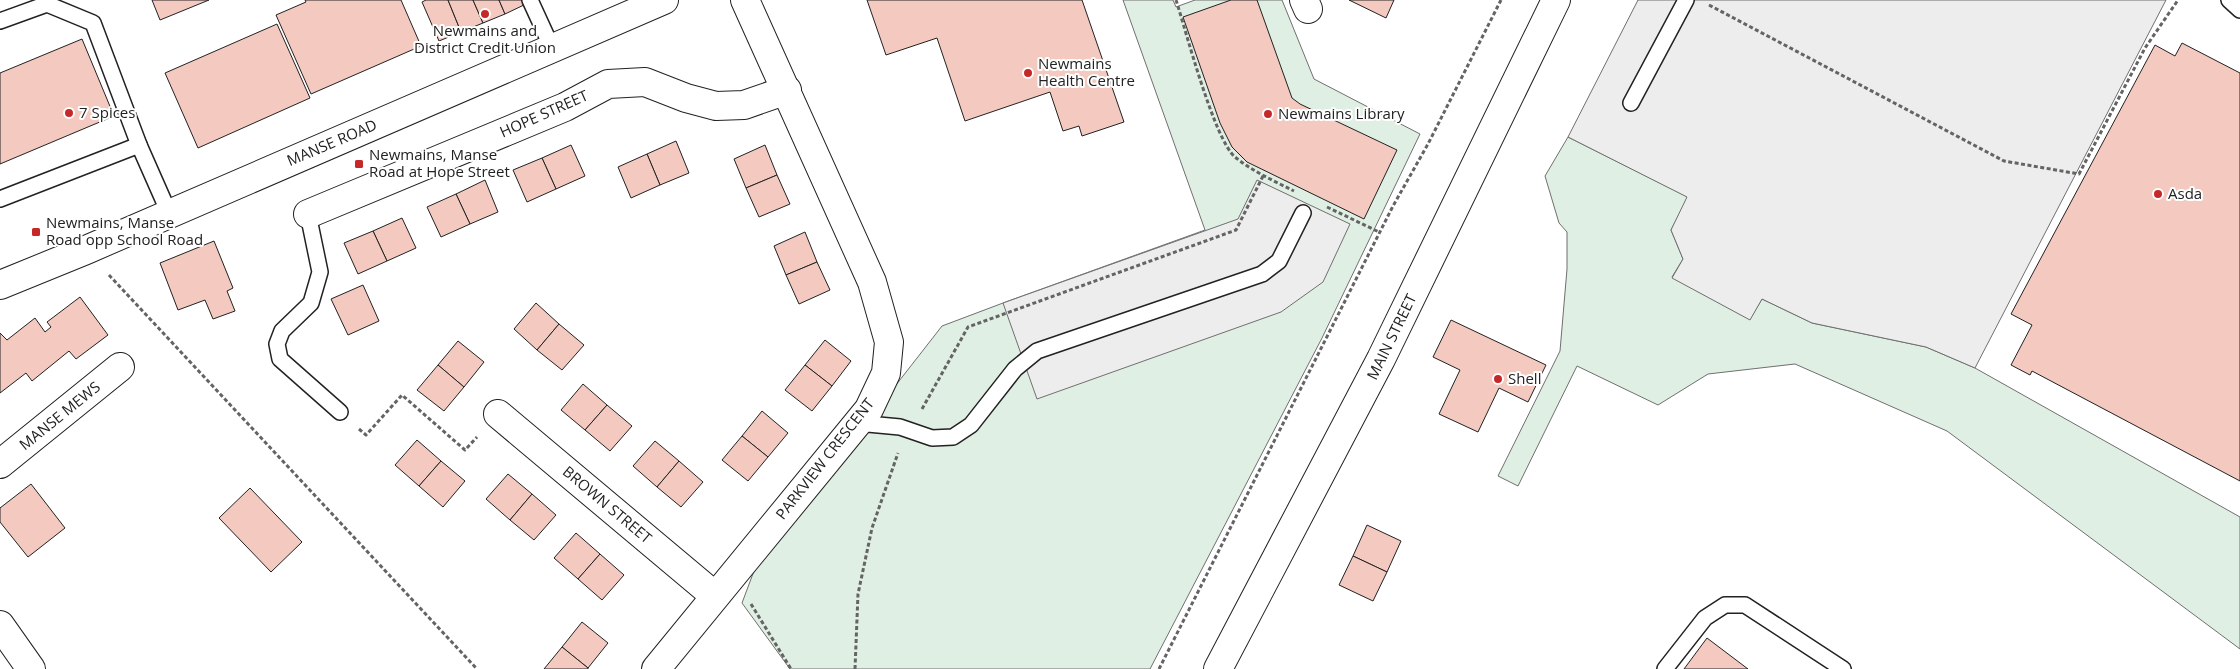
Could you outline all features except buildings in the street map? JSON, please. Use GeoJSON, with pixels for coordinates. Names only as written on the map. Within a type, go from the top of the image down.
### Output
{"type":"FeatureCollection","features":[{"type":"Feature","properties":{"kind":"street","name":"MANSE ROAD"},"geometry":{"type":"LineString","coordinates":[[0,285],[86,250],[664,0]]}},
{"type":"Feature","properties":{"kind":"street","name":"PARKVIEW CRESCENT"},"geometry":{"type":"LineString","coordinates":[[656,669],[868,409],[886,373],[889,342],[872,282],[745,0]]}},
{"type":"Feature","properties":{"kind":"street","name":"MAIN STREET"},"geometry":{"type":"LineString","coordinates":[[1218,669],[1382,359],[1556,0]]}},
{"type":"Feature","properties":{"kind":"street","name":"HOPE STREET"},"geometry":{"type":"LineString","coordinates":[[308,214],[565,107],[608,84],[645,82],[686,98],[716,106],[744,105],[787,90]]}},
{"type":"Feature","properties":{"kind":"street","name":"MANSE MEWS"},"geometry":{"type":"LineString","coordinates":[[0,464],[120,367]]}},
{"type":"Feature","properties":{"kind":"street","name":"BROWN STREET"},"geometry":{"type":"LineString","coordinates":[[498,414],[715,596]]}},
{"type":"Feature","properties":{"kind":"street"},"geometry":{"type":"LineString","coordinates":[[0,625],[31,669]]}},
{"type":"Feature","properties":{"kind":"lane"},"geometry":{"type":"LineString","coordinates":[[530,0],[552,48]]}},
{"type":"Feature","properties":{"kind":"lane"},"geometry":{"type":"LineString","coordinates":[[1631,102],[1686,0]]}},
{"type":"Feature","properties":{"kind":"lane"},"geometry":{"type":"LineString","coordinates":[[2229,0],[2240,10]]}},
{"type":"Feature","properties":{"kind":"lane"},"geometry":{"type":"LineString","coordinates":[[0,21],[47,4],[93,23],[139,146],[169,213]]}},
{"type":"Feature","properties":{"kind":"lane"},"geometry":{"type":"LineString","coordinates":[[0,199],[139,146]]}},
{"type":"Feature","properties":{"kind":"lane"},"geometry":{"type":"LineString","coordinates":[[857,423],[900,427],[932,438],[953,437],[970,425],[1015,369],[1037,351],[1262,274],[1279,261],[1303,213]]}},
{"type":"Feature","properties":{"kind":"lane"},"geometry":{"type":"LineString","coordinates":[[308,214],[320,272],[311,302],[282,331],[277,344],[280,359],[340,412]]}},
{"type":"Feature","properties":{"kind":"lane"},"geometry":{"type":"LineString","coordinates":[[1665,669],[1705,618],[1725,606],[1745,605],[1843,669]]}},
{"type":"Feature","properties":{"kind":"path"},"geometry":{"type":"LineString","coordinates":[[1176,0],[1215,123],[1233,155],[1263,176],[1299,193]]}},
{"type":"Feature","properties":{"kind":"path"},"geometry":{"type":"LineString","coordinates":[[1159,669],[1380,232],[1428,144],[1500,0]]}},
{"type":"Feature","properties":{"kind":"path"},"geometry":{"type":"LineString","coordinates":[[1700,0],[2004,161],[2079,174],[2145,48],[2178,0]]}},
{"type":"Feature","properties":{"kind":"path"},"geometry":{"type":"LineString","coordinates":[[1326,206],[1380,232]]}},
{"type":"Feature","properties":{"kind":"path"},"geometry":{"type":"LineString","coordinates":[[86,250],[477,669]]}},
{"type":"Feature","properties":{"kind":"path"},"geometry":{"type":"LineString","coordinates":[[340,412],[366,435],[402,395],[465,450],[498,414]]}},
{"type":"Feature","properties":{"kind":"path"},"geometry":{"type":"LineString","coordinates":[[733,575],[791,669]]}},
{"type":"Feature","properties":{"kind":"green space"},"geometry":{"type":"Polygon","coordinates":[[[1123,0],[1173,0],[1176,7],[1195,0],[1282,0],[1314,79],[1420,134],[1322,338],[1150,669],[790,669],[742,603],[757,563],[942,326],[1205,230],[1123,0]]]}},
{"type":"Feature","properties":{"kind":"green space"},"geometry":{"type":"Polygon","coordinates":[[[1568,137],[1688,197],[1671,230],[1683,259],[1672,277],[1750,319],[1762,299],[1812,323],[1926,347],[1975,368],[2240,517],[2240,649],[1947,431],[1795,364],[1708,374],[1658,405],[1577,366],[1518,486],[1498,476],[1560,351],[1567,269],[1567,232],[1559,223],[1545,176],[1568,137]]]}},
{"type":"Feature","properties":{"kind":"shaded area"},"geometry":{"type":"Polygon","coordinates":[[[1638,0],[2166,0],[1975,368],[1926,347],[1812,323],[1762,299],[1750,320],[1672,278],[1683,259],[1671,230],[1687,197],[1568,137],[1638,0]]]}},
{"type":"Feature","properties":{"kind":"shaded area"},"geometry":{"type":"Polygon","coordinates":[[[1257,180],[1350,224],[1323,282],[1281,312],[1037,399],[1003,303],[1238,219],[1257,180]]]}},
{"type":"Feature","properties":{"kind":"place","name":"Newmains and District Credit Union"},"geometry":{"type":"Point","coordinates":[485,14]}},
{"type":"Feature","properties":{"kind":"place","name":"Newmains Health Centre"},"geometry":{"type":"Point","coordinates":[1028,73]}},
{"type":"Feature","properties":{"kind":"place","name":"7 Spices"},"geometry":{"type":"Point","coordinates":[69,113]}},
{"type":"Feature","properties":{"kind":"place","name":"Newmains Library"},"geometry":{"type":"Point","coordinates":[1268,114]}},
{"type":"Feature","properties":{"kind":"place","name":"Newmains, Manse Road at Hope Street"},"geometry":{"type":"Point","coordinates":[359,164]}},
{"type":"Feature","properties":{"kind":"place","name":"Asda"},"geometry":{"type":"Point","coordinates":[2158,194]}},
{"type":"Feature","properties":{"kind":"place","name":"Newmains, Manse Road opp School Road"},"geometry":{"type":"Point","coordinates":[36,232]}},
{"type":"Feature","properties":{"kind":"place","name":"Shell"},"geometry":{"type":"Point","coordinates":[1498,379]}}]}
